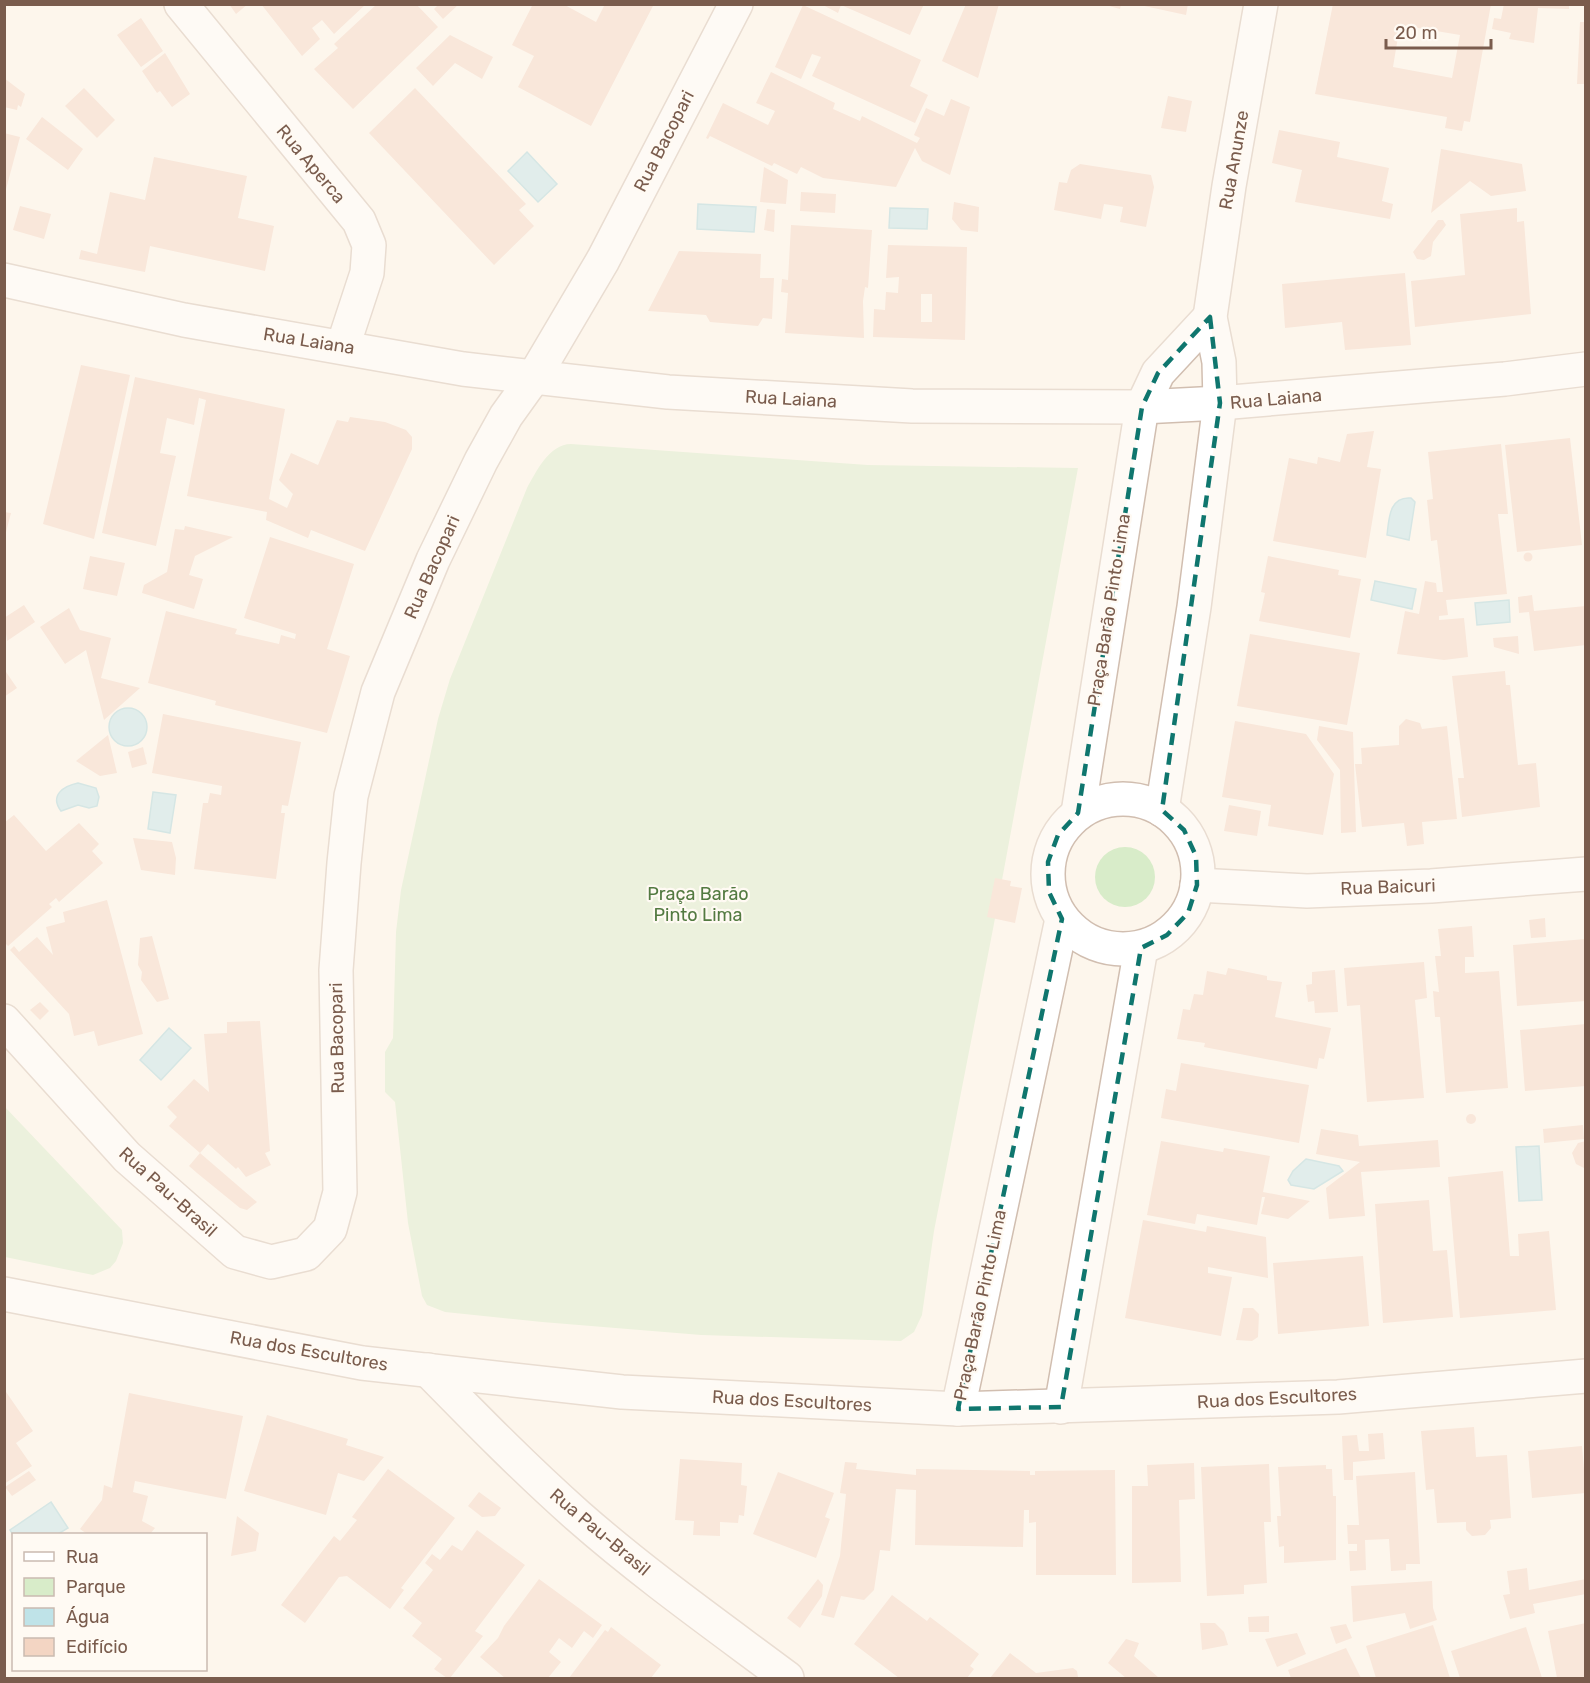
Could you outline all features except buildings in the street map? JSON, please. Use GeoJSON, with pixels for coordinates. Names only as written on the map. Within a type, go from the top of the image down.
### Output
{"type":"FeatureCollection","features":[{"type":"Feature","properties":{"kind":"street","name":"Rua Aperca"},"geometry":{"type":"LineString","coordinates":[[181,4],[359,221],[369,244],[367,273],[344,346]]}},
{"type":"Feature","properties":{"kind":"street","name":"Rua Bacopari"},"geometry":{"type":"LineString","coordinates":[[340,1192],[336,970],[351,796],[378,692],[433,560],[480,461],[506,416],[534,377],[603,260],[736,4]]}},
{"type":"Feature","properties":{"kind":"street","name":"Rua Anunze"},"geometry":{"type":"LineString","coordinates":[[1220,403],[1219,362],[1210,317],[1229,186],[1261,4]]}},
{"type":"Feature","properties":{"kind":"street","name":"Rua Laiana"},"geometry":{"type":"LineString","coordinates":[[4,280],[184,320],[344,346],[463,369],[668,392],[912,406],[1142,407],[1220,403],[1505,379],[1586,369]]}},
{"type":"Feature","properties":{"kind":"street"},"geometry":{"type":"LineString","coordinates":[[1142,407],[1158,373],[1210,317]]}},
{"type":"Feature","properties":{"kind":"street"},"geometry":{"type":"LineString","coordinates":[[1162,810],[1194,607],[1220,403]]}},
{"type":"Feature","properties":{"kind":"street","name":"Praça Barão Pinto Lima"},"geometry":{"type":"LineString","coordinates":[[1078,813],[1142,407]]}},
{"type":"Feature","properties":{"kind":"street"},"geometry":{"type":"LineString","coordinates":[[1134,800],[1162,810],[1184,830],[1196,856],[1197,885],[1188,913],[1167,935],[1141,948],[1111,949],[1084,939],[1062,919],[1049,892],[1048,862],[1058,835],[1078,813],[1104,801],[1134,800]]}},
{"type":"Feature","properties":{"kind":"street","name":"Rua Baicuri"},"geometry":{"type":"LineString","coordinates":[[1197,885],[1307,891],[1583,875]]}},
{"type":"Feature","properties":{"kind":"street","name":"Praça Barão Pinto Lima"},"geometry":{"type":"LineString","coordinates":[[958,1409],[1062,919]]}},
{"type":"Feature","properties":{"kind":"street"},"geometry":{"type":"LineString","coordinates":[[1061,1407],[1141,948]]}},
{"type":"Feature","properties":{"kind":"street","name":"Rua Pau-Brasil"},"geometry":{"type":"LineString","coordinates":[[4,1021],[127,1157],[235,1252],[271,1262],[306,1254],[330,1229],[340,1192]]}},
{"type":"Feature","properties":{"kind":"street","name":"Rua dos Escultores"},"geometry":{"type":"LineString","coordinates":[[4,1294],[362,1363],[622,1392],[958,1409],[1338,1397],[1586,1376]]}},
{"type":"Feature","properties":{"kind":"street","name":"Rua Pau-Brasil"},"geometry":{"type":"LineString","coordinates":[[428,1370],[514,1458],[580,1517],[787,1678]]}},
{"type":"Feature","properties":{"kind":"highlighted area"},"geometry":{"type":"Polygon","coordinates":[[[1210,317],[1220,403],[1162,810],[1184,830],[1196,856],[1197,885],[1188,913],[1167,935],[1141,948],[1061,1407],[958,1409],[1062,919],[1049,892],[1048,862],[1058,835],[1078,813],[1142,407],[1158,373],[1210,317]]]}},
{"type":"Feature","properties":{"kind":"green space","name":"Praça Barão Pinto Lima"},"geometry":{"type":"Polygon","coordinates":[[[563,445],[868,465],[1078,468],[993,929],[934,1231],[922,1315],[914,1332],[901,1341],[701,1335],[542,1322],[445,1312],[427,1305],[422,1296],[408,1223],[395,1102],[385,1092],[385,1052],[393,1038],[396,932],[401,890],[438,719],[450,679],[527,488],[539,467],[550,454],[563,445]]]}},
{"type":"Feature","properties":{"kind":"green space"},"geometry":{"type":"Polygon","coordinates":[[[1125,847],[1146,856],[1155,877],[1146,898],[1125,907],[1104,898],[1095,877],[1104,856],[1125,847]]]}},
{"type":"Feature","properties":{"kind":"green space"},"geometry":{"type":"Polygon","coordinates":[[[4,1106],[122,1230],[123,1243],[116,1261],[110,1268],[93,1275],[5,1257],[4,1106]]]}},
{"type":"Feature","properties":{"kind":"water"},"geometry":{"type":"Polygon","coordinates":[[[527,152],[557,184],[538,202],[508,171],[527,152]]]}},
{"type":"Feature","properties":{"kind":"water"},"geometry":{"type":"Polygon","coordinates":[[[698,204],[756,207],[754,232],[697,229],[698,204]]]}},
{"type":"Feature","properties":{"kind":"water"},"geometry":{"type":"Polygon","coordinates":[[[890,208],[928,209],[927,229],[889,228],[890,208]]]}},
{"type":"Feature","properties":{"kind":"water"},"geometry":{"type":"Polygon","coordinates":[[[1404,498],[1411,498],[1415,502],[1409,540],[1387,535],[1394,505],[1404,498]]]}},
{"type":"Feature","properties":{"kind":"water"},"geometry":{"type":"Polygon","coordinates":[[[1375,581],[1416,589],[1412,609],[1371,600],[1375,581]]]}},
{"type":"Feature","properties":{"kind":"water"},"geometry":{"type":"Polygon","coordinates":[[[1509,600],[1510,622],[1477,625],[1475,603],[1509,600]]]}},
{"type":"Feature","properties":{"kind":"water"},"geometry":{"type":"Polygon","coordinates":[[[128,708],[135,709],[141,714],[146,720],[146,734],[141,740],[135,745],[128,746],[121,745],[115,740],[110,734],[109,727],[110,720],[115,714],[121,709],[128,708]]]}},
{"type":"Feature","properties":{"kind":"water"},"geometry":{"type":"Polygon","coordinates":[[[78,783],[96,788],[99,797],[97,806],[89,808],[78,805],[61,811],[57,796],[63,789],[78,783]]]}},
{"type":"Feature","properties":{"kind":"water"},"geometry":{"type":"Polygon","coordinates":[[[153,792],[176,795],[170,833],[148,829],[153,792]]]}},
{"type":"Feature","properties":{"kind":"water"},"geometry":{"type":"Polygon","coordinates":[[[169,1028],[191,1048],[161,1080],[140,1060],[169,1028]]]}},
{"type":"Feature","properties":{"kind":"water"},"geometry":{"type":"Polygon","coordinates":[[[1539,1146],[1542,1200],[1519,1201],[1516,1147],[1539,1146]]]}},
{"type":"Feature","properties":{"kind":"water"},"geometry":{"type":"Polygon","coordinates":[[[1306,1159],[1339,1166],[1343,1171],[1314,1189],[1291,1185],[1288,1180],[1293,1171],[1306,1159]]]}},
{"type":"Feature","properties":{"kind":"water"},"geometry":{"type":"Polygon","coordinates":[[[51,1502],[68,1528],[60,1533],[12,1533],[10,1530],[51,1502]]]}}]}
